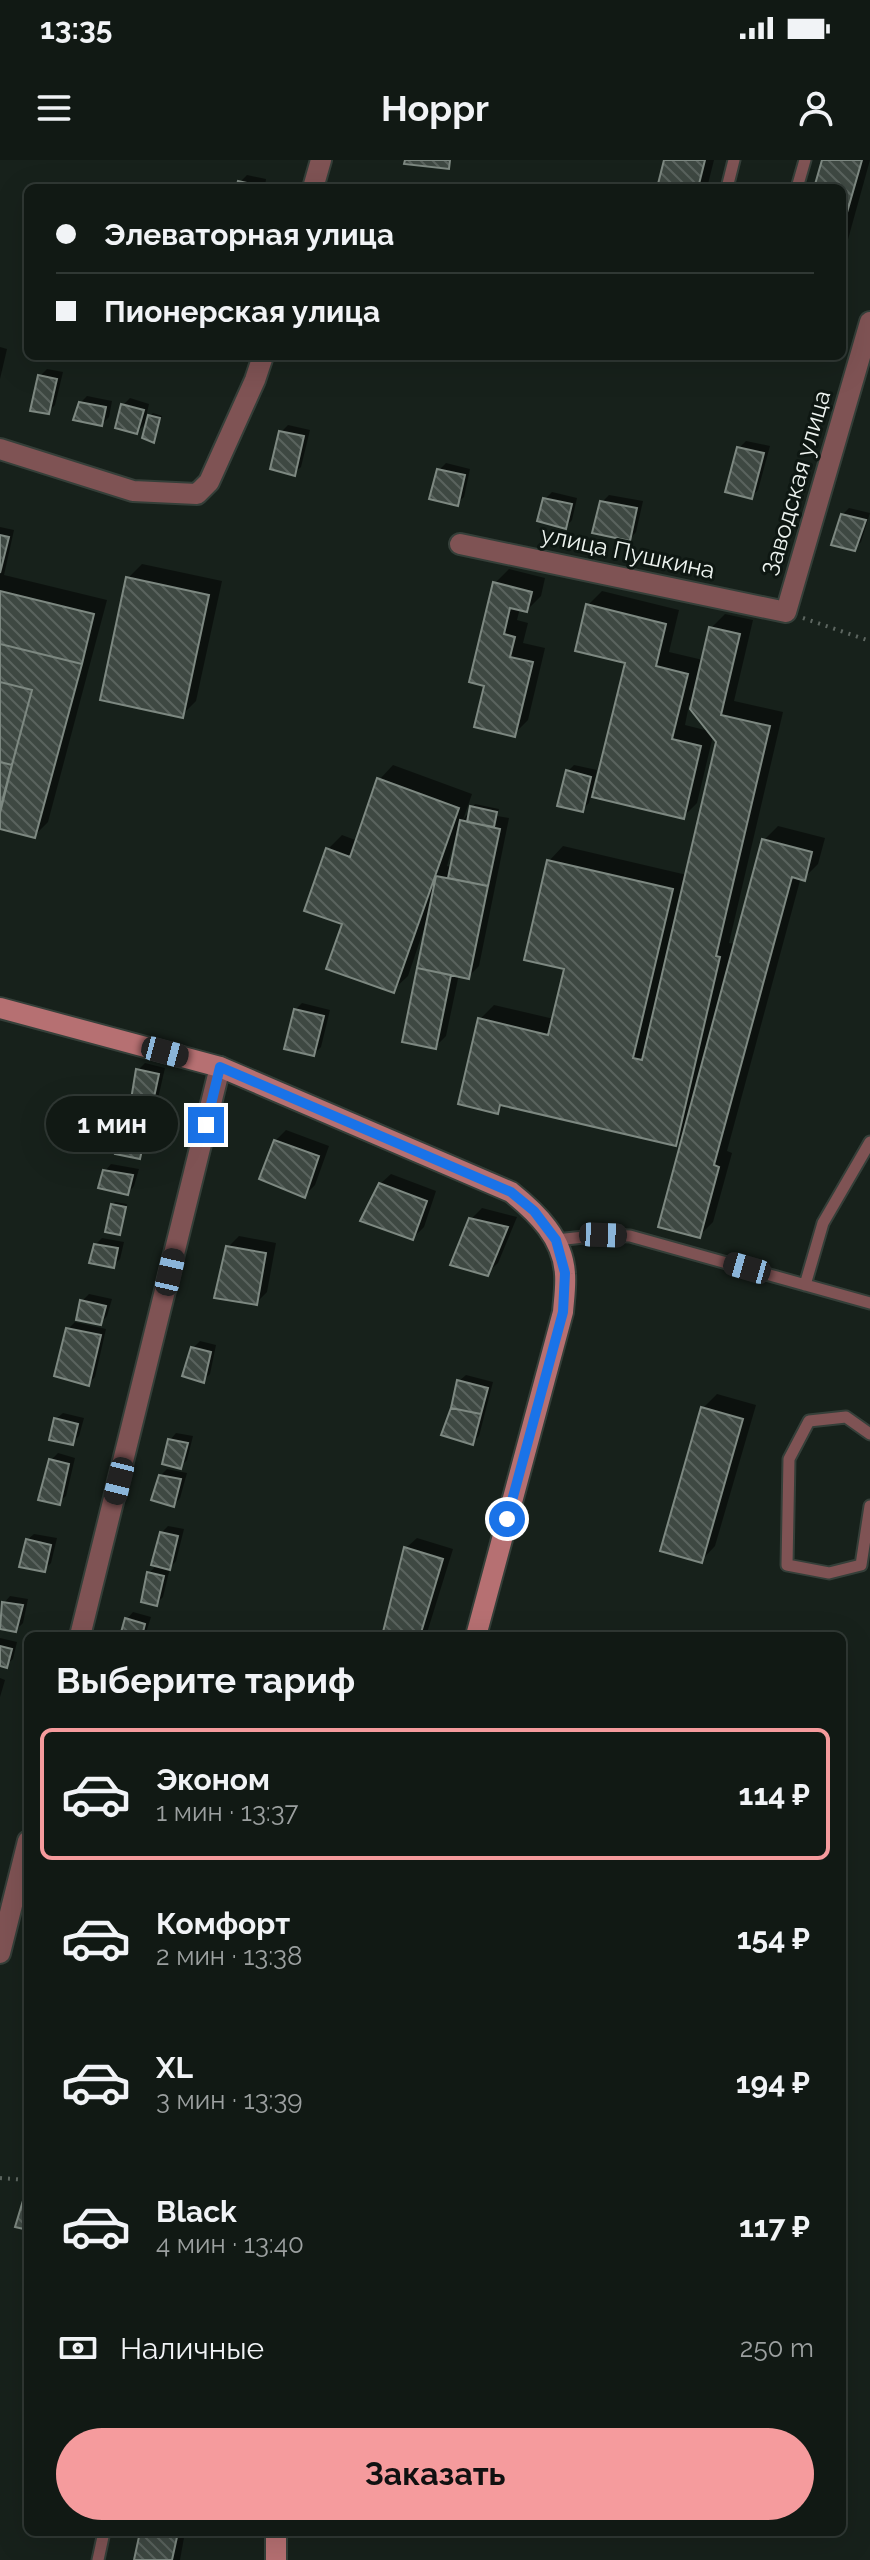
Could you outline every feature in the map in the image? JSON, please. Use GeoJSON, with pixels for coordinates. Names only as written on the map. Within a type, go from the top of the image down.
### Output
{"type":"FeatureCollection","features":[{"type":"Feature","properties":{"kind":"main road"},"geometry":{"type":"LineString","coordinates":[[0,1008],[220,1067],[511,1192],[534,1211],[556,1240],[565,1273],[563,1312],[477,1632]]}},
{"type":"Feature","properties":{"kind":"main road"},"geometry":{"type":"LineString","coordinates":[[276,2536],[276,2560]]}},
{"type":"Feature","properties":{"kind":"street"},"geometry":{"type":"LineString","coordinates":[[314,184],[321,160]]}},
{"type":"Feature","properties":{"kind":"street","name":"Заводская улица"},"geometry":{"type":"LineString","coordinates":[[786,612],[870,322]]}},
{"type":"Feature","properties":{"kind":"street"},"geometry":{"type":"LineString","coordinates":[[0,449],[133,491],[197,494],[209,482],[262,360]]}},
{"type":"Feature","properties":{"kind":"street","name":"улица Пушкина"},"geometry":{"type":"LineString","coordinates":[[460,544],[786,612]]}},
{"type":"Feature","properties":{"kind":"street"},"geometry":{"type":"LineString","coordinates":[[81,1632],[220,1067]]}},
{"type":"Feature","properties":{"kind":"street"},"geometry":{"type":"LineString","coordinates":[[0,1953],[24,1857]]}},
{"type":"Feature","properties":{"kind":"lane"},"geometry":{"type":"LineString","coordinates":[[728,184],[734,160]]}},
{"type":"Feature","properties":{"kind":"lane"},"geometry":{"type":"LineString","coordinates":[[798,184],[805,160]]}},
{"type":"Feature","properties":{"kind":"lane"},"geometry":{"type":"LineString","coordinates":[[805,1285],[823,1223],[870,1142]]}},
{"type":"Feature","properties":{"kind":"lane"},"geometry":{"type":"LineString","coordinates":[[556,1240],[603,1235],[630,1236],[870,1303]]}},
{"type":"Feature","properties":{"kind":"lane"},"geometry":{"type":"LineString","coordinates":[[870,1434],[846,1417],[809,1421],[789,1459],[787,1565],[829,1573],[861,1565],[870,1506]]}},
{"type":"Feature","properties":{"kind":"lane"},"geometry":{"type":"LineString","coordinates":[[98,2560],[103,2536]]}},
{"type":"Feature","properties":{"kind":"path"},"geometry":{"type":"LineString","coordinates":[[786,612],[870,641]]}},
{"type":"Feature","properties":{"kind":"path"},"geometry":{"type":"LineString","coordinates":[[0,2178],[24,2180]]}},
{"type":"Feature","properties":{"kind":"building"},"geometry":{"type":"Polygon","coordinates":[[[405,160],[450,160],[449,169],[404,164],[405,160]]]}},
{"type":"Feature","properties":{"kind":"building"},"geometry":{"type":"Polygon","coordinates":[[[664,160],[705,160],[699,184],[658,184],[664,160]]]}},
{"type":"Feature","properties":{"kind":"building"},"geometry":{"type":"Polygon","coordinates":[[[822,160],[862,160],[846,216],[846,184],[815,184],[822,160]]]}},
{"type":"Feature","properties":{"kind":"building"},"geometry":{"type":"Polygon","coordinates":[[[38,375],[57,379],[49,414],[30,411],[38,375]]]}},
{"type":"Feature","properties":{"kind":"building"},"geometry":{"type":"Polygon","coordinates":[[[79,402],[106,407],[102,426],[73,420],[79,402]]]}},
{"type":"Feature","properties":{"kind":"building"},"geometry":{"type":"Polygon","coordinates":[[[121,404],[144,410],[137,434],[115,428],[121,404]]]}},
{"type":"Feature","properties":{"kind":"building"},"geometry":{"type":"Polygon","coordinates":[[[148,415],[160,418],[154,443],[142,438],[148,415]]]}},
{"type":"Feature","properties":{"kind":"building"},"geometry":{"type":"Polygon","coordinates":[[[279,431],[304,436],[295,476],[270,469],[279,431]]]}},
{"type":"Feature","properties":{"kind":"building"},"geometry":{"type":"Polygon","coordinates":[[[737,447],[764,453],[752,499],[725,492],[737,447]]]}},
{"type":"Feature","properties":{"kind":"building"},"geometry":{"type":"Polygon","coordinates":[[[437,469],[465,475],[458,506],[429,499],[437,469]]]}},
{"type":"Feature","properties":{"kind":"building"},"geometry":{"type":"Polygon","coordinates":[[[543,498],[572,504],[566,529],[537,521],[543,498]]]}},
{"type":"Feature","properties":{"kind":"building"},"geometry":{"type":"Polygon","coordinates":[[[600,501],[637,508],[630,541],[592,533],[600,501]]]}},
{"type":"Feature","properties":{"kind":"building"},"geometry":{"type":"Polygon","coordinates":[[[841,514],[866,520],[855,551],[831,545],[841,514]]]}},
{"type":"Feature","properties":{"kind":"building"},"geometry":{"type":"Polygon","coordinates":[[[0,535],[9,537],[0,573],[0,535]]]}},
{"type":"Feature","properties":{"kind":"building"},"geometry":{"type":"Polygon","coordinates":[[[126,577],[209,595],[183,718],[100,700],[126,577]]]}},
{"type":"Feature","properties":{"kind":"building"},"geometry":{"type":"Polygon","coordinates":[[[493,582],[532,592],[527,612],[510,608],[504,634],[515,637],[510,657],[533,662],[515,737],[474,727],[484,686],[469,682],[493,582]]]}},
{"type":"Feature","properties":{"kind":"building"},"geometry":{"type":"Polygon","coordinates":[[[0,591],[94,614],[82,664],[0,644],[0,591]]]}},
{"type":"Feature","properties":{"kind":"building"},"geometry":{"type":"Polygon","coordinates":[[[586,604],[666,624],[656,666],[688,674],[672,739],[701,746],[684,819],[592,797],[625,663],[575,651],[586,604]]]}},
{"type":"Feature","properties":{"kind":"building"},"geometry":{"type":"Polygon","coordinates":[[[709,627],[740,634],[721,715],[770,726],[716,956],[720,957],[676,1146],[500,1105],[498,1114],[458,1104],[478,1018],[548,1035],[564,969],[524,960],[547,860],[673,889],[633,1058],[642,1060],[716,742],[690,709],[709,627]]]}},
{"type":"Feature","properties":{"kind":"building"},"geometry":{"type":"Polygon","coordinates":[[[0,644],[82,664],[35,838],[0,829],[0,809],[32,690],[0,682],[0,644]]]}},
{"type":"Feature","properties":{"kind":"building"},"geometry":{"type":"Polygon","coordinates":[[[0,682],[32,690],[12,765],[0,762],[0,682]]]}},
{"type":"Feature","properties":{"kind":"building"},"geometry":{"type":"Polygon","coordinates":[[[0,762],[12,765],[0,813],[0,762]]]}},
{"type":"Feature","properties":{"kind":"building"},"geometry":{"type":"Polygon","coordinates":[[[566,770],[591,777],[583,812],[557,806],[566,770]]]}},
{"type":"Feature","properties":{"kind":"building"},"geometry":{"type":"Polygon","coordinates":[[[377,778],[459,808],[394,993],[326,969],[342,924],[304,911],[326,848],[350,857],[377,778]]]}},
{"type":"Feature","properties":{"kind":"building"},"geometry":{"type":"Polygon","coordinates":[[[470,806],[497,812],[494,827],[467,822],[470,806]]]}},
{"type":"Feature","properties":{"kind":"building"},"geometry":{"type":"Polygon","coordinates":[[[460,820],[500,829],[488,886],[448,878],[460,820]]]}},
{"type":"Feature","properties":{"kind":"building"},"geometry":{"type":"Polygon","coordinates":[[[762,839],[812,852],[805,881],[792,877],[714,1165],[719,1167],[700,1238],[658,1227],[762,839]]]}},
{"type":"Feature","properties":{"kind":"building"},"geometry":{"type":"Polygon","coordinates":[[[436,876],[488,886],[469,979],[417,968],[436,876]]]}},
{"type":"Feature","properties":{"kind":"building"},"geometry":{"type":"Polygon","coordinates":[[[417,968],[451,975],[436,1049],[402,1042],[417,968]]]}},
{"type":"Feature","properties":{"kind":"building"},"geometry":{"type":"Polygon","coordinates":[[[294,1009],[324,1016],[314,1056],[284,1049],[294,1009]]]}},
{"type":"Feature","properties":{"kind":"building"},"geometry":{"type":"Polygon","coordinates":[[[136,1069],[159,1074],[150,1116],[129,1112],[136,1069]]]}},
{"type":"Feature","properties":{"kind":"building"},"geometry":{"type":"Polygon","coordinates":[[[122,1125],[146,1131],[140,1159],[115,1154],[122,1125]]]}},
{"type":"Feature","properties":{"kind":"building"},"geometry":{"type":"Polygon","coordinates":[[[274,1140],[319,1156],[305,1198],[259,1179],[274,1140]]]}},
{"type":"Feature","properties":{"kind":"building"},"geometry":{"type":"Polygon","coordinates":[[[103,1170],[133,1175],[128,1195],[98,1188],[103,1170]]]}},
{"type":"Feature","properties":{"kind":"building"},"geometry":{"type":"Polygon","coordinates":[[[379,1183],[427,1201],[413,1240],[360,1221],[379,1183]]]}},
{"type":"Feature","properties":{"kind":"building"},"geometry":{"type":"Polygon","coordinates":[[[111,1204],[126,1207],[120,1235],[105,1232],[111,1204]]]}},
{"type":"Feature","properties":{"kind":"building"},"geometry":{"type":"Polygon","coordinates":[[[469,1218],[508,1227],[488,1276],[450,1265],[469,1218]]]}},
{"type":"Feature","properties":{"kind":"building"},"geometry":{"type":"Polygon","coordinates":[[[94,1244],[118,1248],[114,1268],[89,1263],[94,1244]]]}},
{"type":"Feature","properties":{"kind":"building"},"geometry":{"type":"Polygon","coordinates":[[[226,1246],[266,1253],[257,1305],[214,1298],[226,1246]]]}},
{"type":"Feature","properties":{"kind":"building"},"geometry":{"type":"Polygon","coordinates":[[[80,1300],[106,1306],[101,1325],[76,1320],[80,1300]]]}},
{"type":"Feature","properties":{"kind":"building"},"geometry":{"type":"Polygon","coordinates":[[[66,1328],[101,1335],[89,1386],[54,1376],[66,1328]]]}},
{"type":"Feature","properties":{"kind":"building"},"geometry":{"type":"Polygon","coordinates":[[[191,1347],[211,1352],[204,1383],[182,1376],[191,1347]]]}},
{"type":"Feature","properties":{"kind":"building"},"geometry":{"type":"Polygon","coordinates":[[[457,1380],[488,1388],[481,1414],[451,1408],[457,1380]]]}},
{"type":"Feature","properties":{"kind":"building"},"geometry":{"type":"Polygon","coordinates":[[[701,1407],[743,1419],[702,1563],[660,1551],[701,1407]]]}},
{"type":"Feature","properties":{"kind":"building"},"geometry":{"type":"Polygon","coordinates":[[[451,1408],[481,1414],[473,1445],[441,1435],[451,1408]]]}},
{"type":"Feature","properties":{"kind":"building"},"geometry":{"type":"Polygon","coordinates":[[[54,1418],[78,1424],[73,1445],[49,1440],[54,1418]]]}},
{"type":"Feature","properties":{"kind":"building"},"geometry":{"type":"Polygon","coordinates":[[[168,1439],[188,1443],[181,1469],[162,1464],[168,1439]]]}},
{"type":"Feature","properties":{"kind":"building"},"geometry":{"type":"Polygon","coordinates":[[[49,1459],[69,1464],[60,1505],[38,1500],[49,1459]]]}},
{"type":"Feature","properties":{"kind":"building"},"geometry":{"type":"Polygon","coordinates":[[[159,1475],[181,1479],[174,1507],[151,1500],[159,1475]]]}},
{"type":"Feature","properties":{"kind":"building"},"geometry":{"type":"Polygon","coordinates":[[[160,1532],[178,1536],[170,1570],[151,1565],[160,1532]]]}},
{"type":"Feature","properties":{"kind":"building"},"geometry":{"type":"Polygon","coordinates":[[[26,1539],[51,1545],[45,1572],[19,1567],[26,1539]]]}},
{"type":"Feature","properties":{"kind":"building"},"geometry":{"type":"Polygon","coordinates":[[[404,1547],[443,1559],[421,1632],[383,1632],[404,1547]]]}},
{"type":"Feature","properties":{"kind":"building"},"geometry":{"type":"Polygon","coordinates":[[[147,1572],[164,1576],[157,1606],[141,1602],[147,1572]]]}},
{"type":"Feature","properties":{"kind":"building"},"geometry":{"type":"Polygon","coordinates":[[[2,1602],[23,1605],[16,1632],[0,1629],[2,1602]]]}},
{"type":"Feature","properties":{"kind":"building"},"geometry":{"type":"Polygon","coordinates":[[[125,1618],[145,1624],[143,1632],[121,1632],[125,1618]]]}},
{"type":"Feature","properties":{"kind":"building"},"geometry":{"type":"Polygon","coordinates":[[[0,1646],[12,1649],[7,1668],[0,1666],[0,1646]]]}},
{"type":"Feature","properties":{"kind":"building"},"geometry":{"type":"Polygon","coordinates":[[[24,2197],[24,2229],[15,2227],[24,2197]]]}},
{"type":"Feature","properties":{"kind":"building"},"geometry":{"type":"Polygon","coordinates":[[[139,2536],[177,2537],[172,2560],[134,2560],[139,2536]]]}},
{"type":"Feature","properties":{"kind":"route"},"geometry":{"type":"LineString","coordinates":[[206,1125],[220,1067],[511,1192],[534,1211],[556,1240],[565,1273],[563,1312],[507,1519]]}}]}
